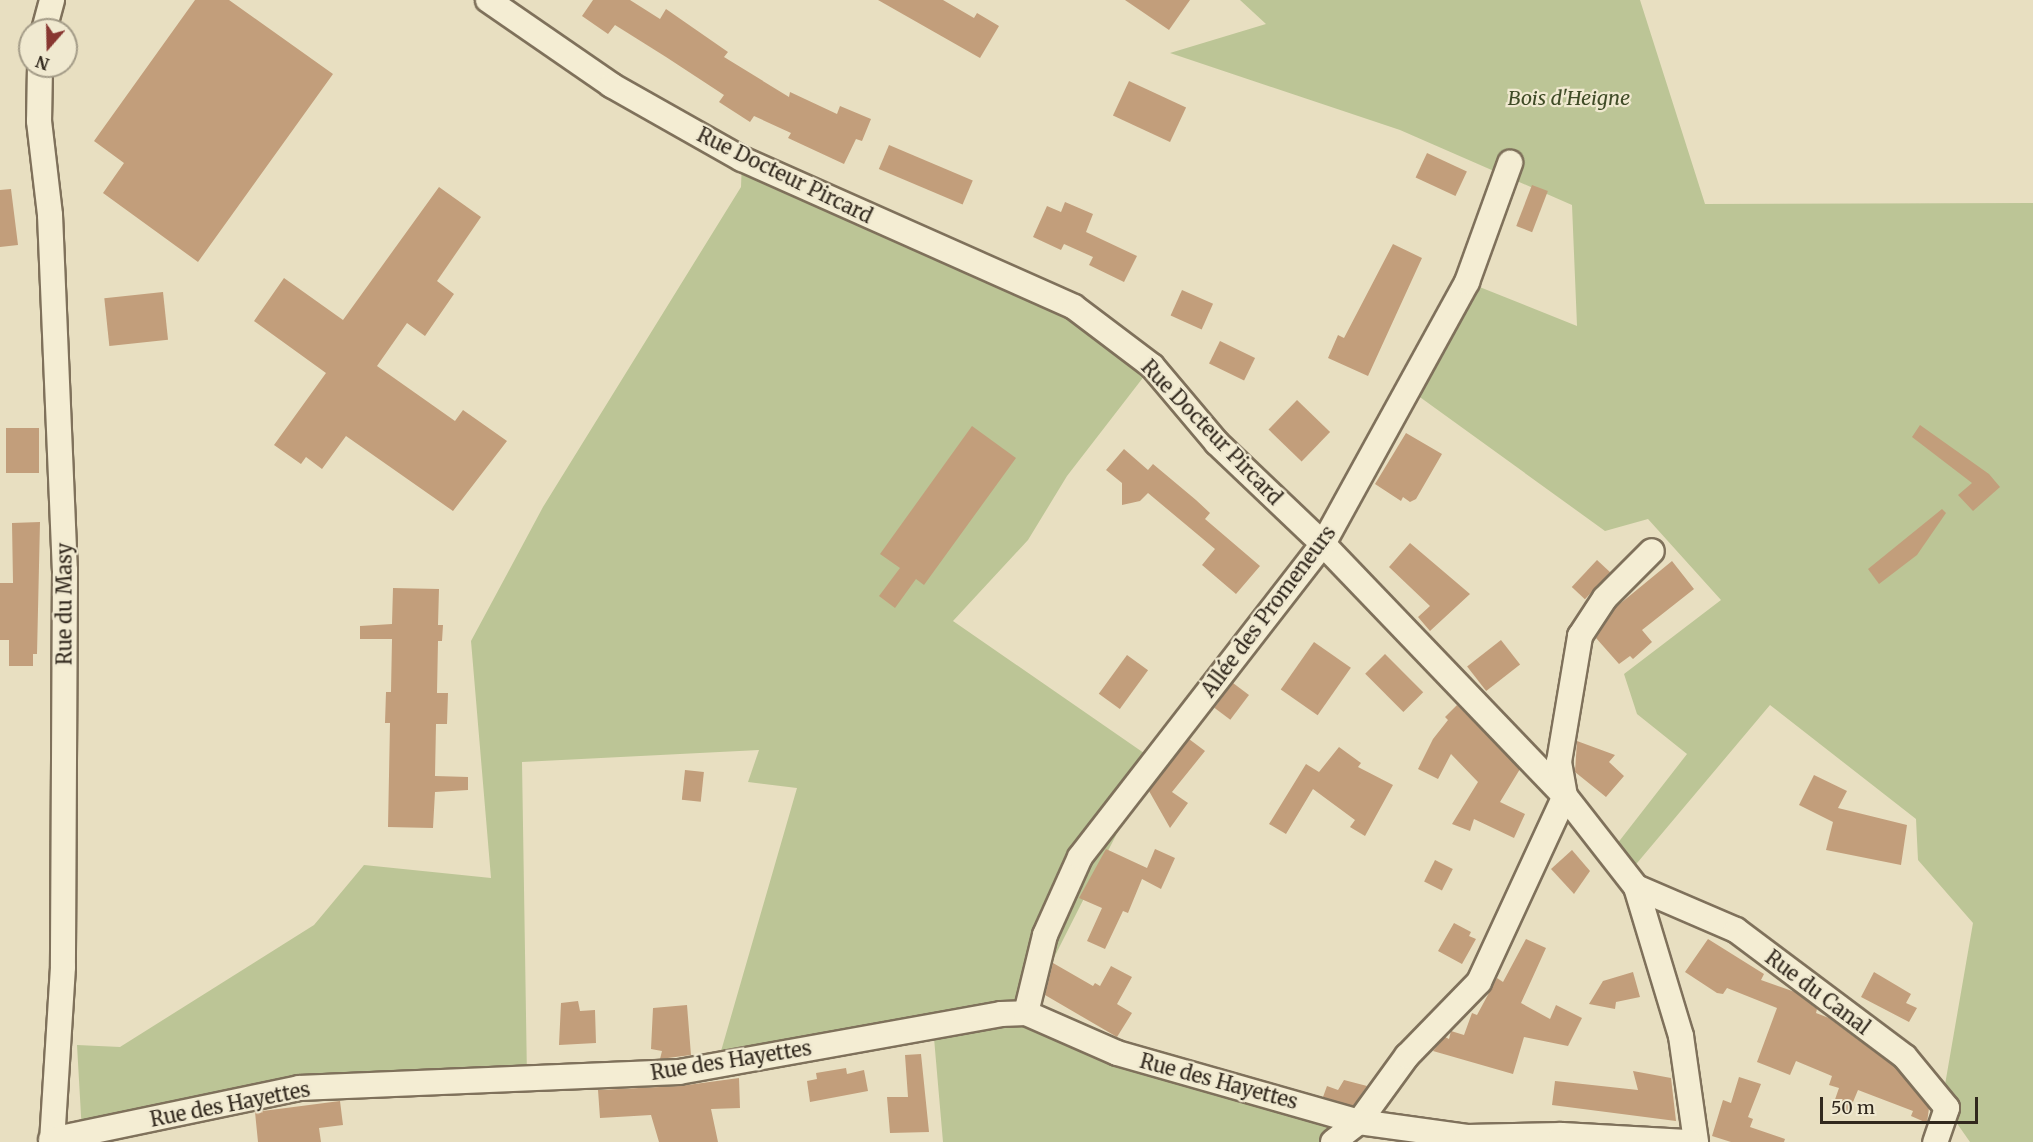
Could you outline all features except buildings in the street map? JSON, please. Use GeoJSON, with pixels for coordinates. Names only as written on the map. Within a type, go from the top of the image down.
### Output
{"type":"FeatureCollection","features":[{"type":"Feature","properties":{"kind":"street"},"geometry":{"type":"LineString","coordinates":[[47,18],[51,0]]}},
{"type":"Feature","properties":{"kind":"street","name":"Rue Docteur Pircard"},"geometry":{"type":"LineString","coordinates":[[488,0],[611,85],[742,159],[1074,307],[1152,366],[1217,443],[1323,544],[1565,796],[1636,887],[1681,1036],[1696,1142]]}},
{"type":"Feature","properties":{"kind":"street","name":"Rue du Masy"},"geometry":{"type":"LineString","coordinates":[[40,78],[39,121],[50,215],[65,570],[63,967],[52,1141]]}},
{"type":"Feature","properties":{"kind":"street","name":"Allée des Promeneurs"},"geometry":{"type":"LineString","coordinates":[[1026,1013],[1046,936],[1080,857],[1323,544],[1467,282],[1510,163]]}},
{"type":"Feature","properties":{"kind":"street"},"geometry":{"type":"LineString","coordinates":[[1333,1142],[1359,1122],[1407,1056],[1479,982],[1565,796],[1559,762],[1580,636],[1605,598],[1652,551]]}},
{"type":"Feature","properties":{"kind":"street","name":"Rue du Canal"},"geometry":{"type":"LineString","coordinates":[[1636,887],[1736,930],[1905,1057],[1947,1108],[1935,1142]]}},
{"type":"Feature","properties":{"kind":"street","name":"Rue des Hayettes"},"geometry":{"type":"LineString","coordinates":[[52,1141],[299,1088],[679,1072],[1001,1014],[1026,1013],[1117,1053],[1359,1122],[1467,1137],[1561,1135],[1688,1142]]}},
{"type":"Feature","properties":{"kind":"green space","name":"Bois d'Heigne"},"geometry":{"type":"Polygon","coordinates":[[[1240,0],[1640,0],[1705,204],[2033,203],[2033,1142],[1970,1142],[1942,1102],[1973,923],[1918,860],[1916,819],[1770,705],[1627,875],[1610,853],[1687,754],[1637,714],[1624,674],[1721,600],[1648,519],[1605,531],[1417,395],[1467,282],[1577,326],[1572,205],[1400,130],[1170,53],[1266,24],[1240,0]]]}},
{"type":"Feature","properties":{"kind":"green space"},"geometry":{"type":"Polygon","coordinates":[[[742,159],[974,263],[1152,366],[1067,476],[1028,540],[953,621],[1154,760],[1026,1013],[1359,1122],[1333,1142],[943,1142],[934,1038],[717,1065],[797,788],[748,782],[759,750],[522,762],[527,1078],[278,1092],[82,1133],[77,1045],[120,1047],[314,925],[364,865],[491,878],[471,641],[543,507],[741,187],[742,159]]]}}]}
